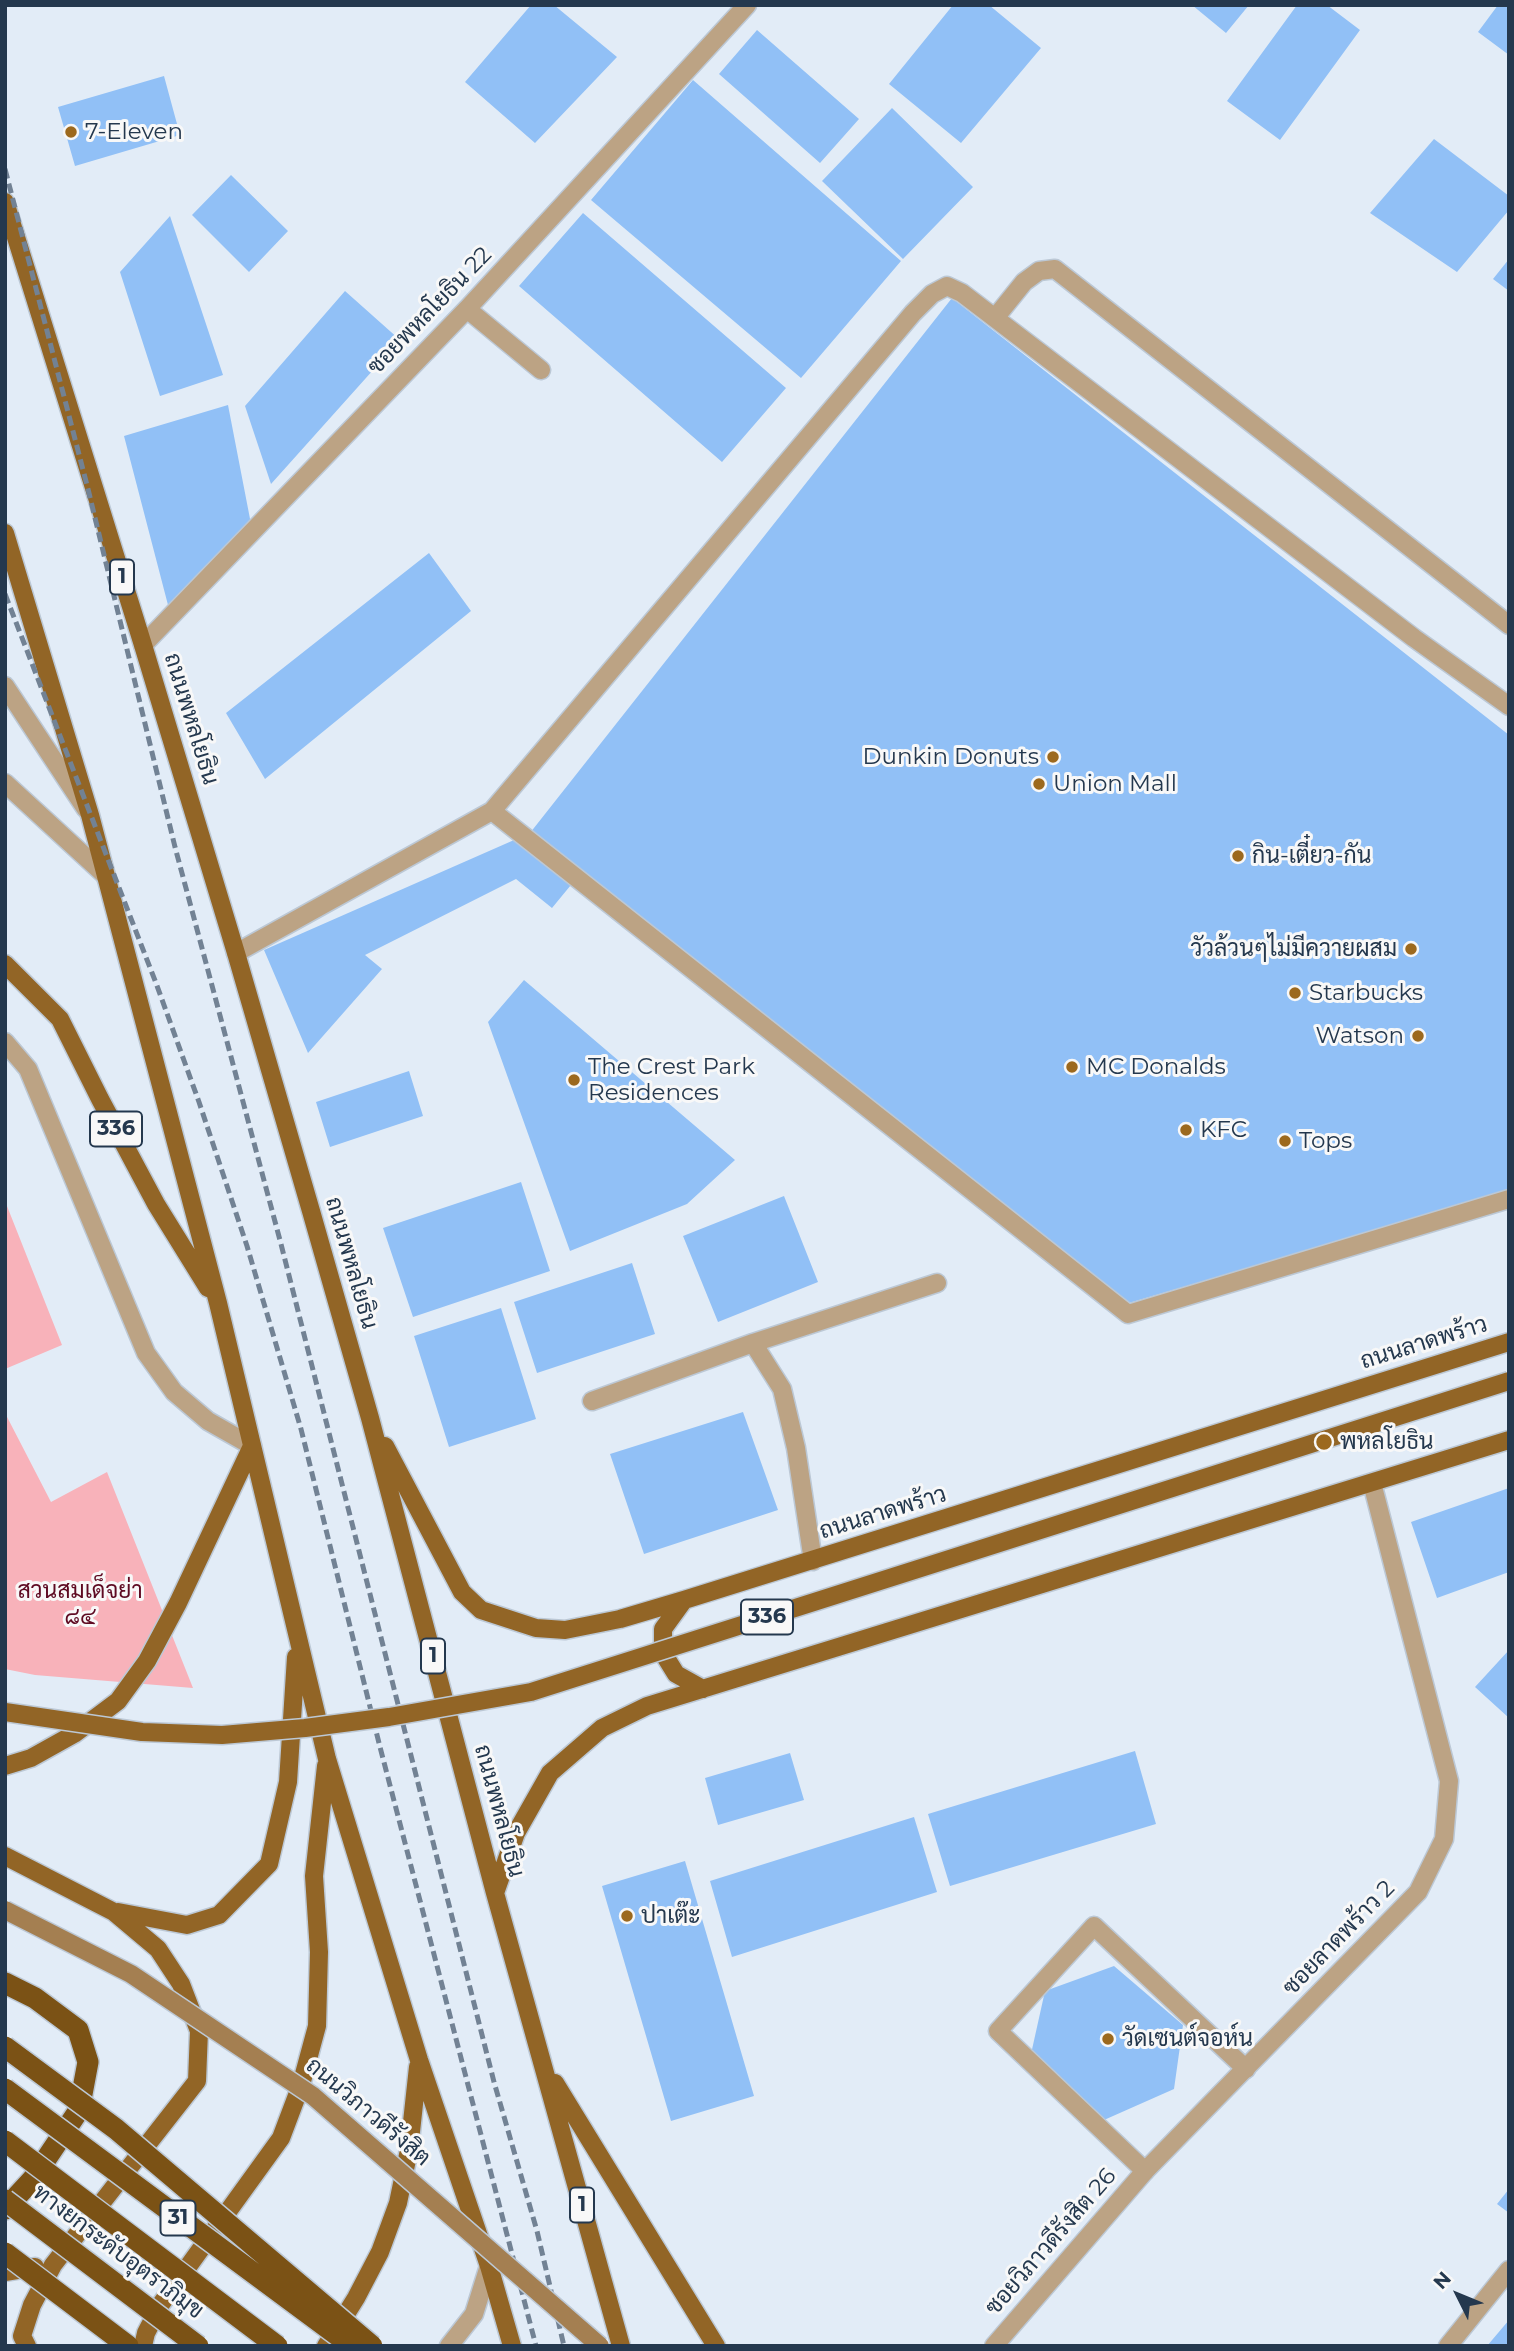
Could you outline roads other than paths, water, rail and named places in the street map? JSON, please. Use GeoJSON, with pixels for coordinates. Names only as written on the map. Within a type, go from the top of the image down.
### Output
{"type":"FeatureCollection","features":[{"type":"Feature","properties":{"kind":"highway"},"geometry":{"type":"LineString","coordinates":[[5,1983],[35,1998],[78,2030],[88,2062],[79,2110],[32,2180],[5,2209]]}},
{"type":"Feature","properties":{"kind":"highway"},"geometry":{"type":"LineString","coordinates":[[5,2047],[116,2129],[372,2346]]}},
{"type":"Feature","properties":{"kind":"highway","name":"31"},"geometry":{"type":"LineString","coordinates":[[5,2089],[352,2346]]}},
{"type":"Feature","properties":{"kind":"highway","name":"ทางยกระดับอุตราภิมุข"},"geometry":{"type":"LineString","coordinates":[[5,2141],[276,2346]]}},
{"type":"Feature","properties":{"kind":"highway","name":"ทางยกระดับอุตราภิมุข"},"geometry":{"type":"LineString","coordinates":[[5,2200],[198,2346]]}},
{"type":"Feature","properties":{"kind":"highway"},"geometry":{"type":"LineString","coordinates":[[5,2253],[128,2346]]}},
{"type":"Feature","properties":{"kind":"main road","name":"ถนนพหลโยธิน"},"geometry":{"type":"LineString","coordinates":[[5,202],[236,953],[370,1419],[495,1893],[621,2346]]}},
{"type":"Feature","properties":{"kind":"main road"},"geometry":{"type":"LineString","coordinates":[[5,533],[90,815],[218,1303],[327,1759],[419,2060],[489,2266],[512,2346]]}},
{"type":"Feature","properties":{"kind":"main road","name":"336"},"geometry":{"type":"LineString","coordinates":[[5,964],[60,1019],[156,1204],[218,1303]]}},
{"type":"Feature","properties":{"kind":"main road","name":"ถนนลาดพร้าว"},"geometry":{"type":"LineString","coordinates":[[370,1419],[462,1592],[481,1610],[536,1629],[565,1630],[620,1619],[684,1601],[1509,1342]]}},
{"type":"Feature","properties":{"kind":"main road","name":"336"},"geometry":{"type":"LineString","coordinates":[[5,1712],[142,1732],[222,1735],[388,1717],[531,1692],[1509,1381]]}},
{"type":"Feature","properties":{"kind":"main road"},"geometry":{"type":"LineString","coordinates":[[495,1893],[516,1833],[550,1773],[602,1728],[647,1706],[1509,1440]]}},
{"type":"Feature","properties":{"kind":"main road"},"geometry":{"type":"LineString","coordinates":[[5,1766],[31,1758],[74,1734],[118,1701],[147,1661],[252,1446]]}},
{"type":"Feature","properties":{"kind":"main road"},"geometry":{"type":"LineString","coordinates":[[684,1601],[663,1629],[663,1653],[676,1674],[703,1689]]}},
{"type":"Feature","properties":{"kind":"main road"},"geometry":{"type":"LineString","coordinates":[[114,1912],[187,1925],[197,1922],[219,1915],[269,1864],[288,1782],[297,1641]]}},
{"type":"Feature","properties":{"kind":"main road"},"geometry":{"type":"LineString","coordinates":[[143,2346],[146,2333],[161,2304],[281,2138],[301,2085],[317,2026],[319,1952],[314,1876],[327,1759]]}},
{"type":"Feature","properties":{"kind":"main road"},"geometry":{"type":"LineString","coordinates":[[5,1856],[114,1912],[158,1949],[181,1984],[199,2031],[197,2081],[52,2265],[32,2305],[22,2336],[27,2346]]}},
{"type":"Feature","properties":{"kind":"main road","name":"ถนนวิภาวดีรังสิต"},"geometry":{"type":"LineString","coordinates":[[5,1910],[131,1974],[313,2095],[600,2346]]}},
{"type":"Feature","properties":{"kind":"main road"},"geometry":{"type":"LineString","coordinates":[[326,2346],[356,2298],[380,2252],[398,2203],[409,2150],[419,2060]]}},
{"type":"Feature","properties":{"kind":"main road"},"geometry":{"type":"LineString","coordinates":[[545,2065],[716,2346]]}},
{"type":"Feature","properties":{"kind":"main road"},"geometry":{"type":"LineString","coordinates":[[5,2272],[52,2265]]}},
{"type":"Feature","properties":{"kind":"street","name":"ซอยพหลโยธิน 22"},"geometry":{"type":"LineString","coordinates":[[143,645],[467,309],[747,5]]}},
{"type":"Feature","properties":{"kind":"street"},"geometry":{"type":"LineString","coordinates":[[995,318],[1024,282],[1039,271],[1055,269],[1509,625]]}},
{"type":"Feature","properties":{"kind":"street"},"geometry":{"type":"LineString","coordinates":[[236,953],[492,811],[913,313],[932,294],[947,286],[962,293],[1413,638],[1509,706]]}},
{"type":"Feature","properties":{"kind":"street"},"geometry":{"type":"LineString","coordinates":[[467,309],[541,370]]}},
{"type":"Feature","properties":{"kind":"street"},"geometry":{"type":"LineString","coordinates":[[5,687],[90,815]]}},
{"type":"Feature","properties":{"kind":"street"},"geometry":{"type":"LineString","coordinates":[[5,783],[104,874]]}},
{"type":"Feature","properties":{"kind":"street"},"geometry":{"type":"LineString","coordinates":[[492,811],[1128,1314],[1509,1199]]}},
{"type":"Feature","properties":{"kind":"street"},"geometry":{"type":"LineString","coordinates":[[5,1042],[28,1069],[146,1353],[174,1392],[208,1421],[252,1446]]}},
{"type":"Feature","properties":{"kind":"street"},"geometry":{"type":"LineString","coordinates":[[592,1401],[754,1343],[937,1283]]}},
{"type":"Feature","properties":{"kind":"street"},"geometry":{"type":"LineString","coordinates":[[754,1343],[782,1389],[796,1448],[813,1561]]}},
{"type":"Feature","properties":{"kind":"street","name":"ซอยลาดพร้าว 2"},"geometry":{"type":"LineString","coordinates":[[1145,2171],[1418,1892],[1444,1839],[1449,1781],[1372,1483]]}},
{"type":"Feature","properties":{"kind":"street"},"geometry":{"type":"LineString","coordinates":[[1145,2171],[998,2031],[1094,1926],[1246,2069]]}},
{"type":"Feature","properties":{"kind":"street","name":"ซอยวิภาวดีรังสิต 26"},"geometry":{"type":"LineString","coordinates":[[994,2346],[1145,2171]]}},
{"type":"Feature","properties":{"kind":"street"},"geometry":{"type":"LineString","coordinates":[[449,2346],[474,2314],[489,2266]]}},
{"type":"Feature","properties":{"kind":"street"},"geometry":{"type":"LineString","coordinates":[[1448,2346],[1509,2270]]}},
{"type":"Feature","properties":{"kind":"railway"},"geometry":{"type":"LineString","coordinates":[[5,169],[88,489],[175,847],[281,1244],[494,2082],[537,2231],[564,2346]]}},
{"type":"Feature","properties":{"kind":"railway"},"geometry":{"type":"LineString","coordinates":[[5,594],[156,983],[247,1246],[301,1429],[380,1747],[536,2346]]}},
{"type":"Feature","properties":{"kind":"place","name":"7-Eleven"},"geometry":{"type":"Point","coordinates":[71,132]}},
{"type":"Feature","properties":{"kind":"place","name":"Dunkin Donuts"},"geometry":{"type":"Point","coordinates":[1053,757]}},
{"type":"Feature","properties":{"kind":"place","name":"Union Mall"},"geometry":{"type":"Point","coordinates":[1039,784]}},
{"type":"Feature","properties":{"kind":"place","name":"กิน-เตี๋ยว-กัน"},"geometry":{"type":"Point","coordinates":[1238,856]}},
{"type":"Feature","properties":{"kind":"place","name":"วัวล้วนๆไม่มีควายผสม"},"geometry":{"type":"Point","coordinates":[1411,949]}},
{"type":"Feature","properties":{"kind":"place","name":"Starbucks"},"geometry":{"type":"Point","coordinates":[1295,993]}},
{"type":"Feature","properties":{"kind":"place","name":"Watson"},"geometry":{"type":"Point","coordinates":[1418,1036]}},
{"type":"Feature","properties":{"kind":"place","name":"MC Donalds"},"geometry":{"type":"Point","coordinates":[1072,1067]}},
{"type":"Feature","properties":{"kind":"place","name":"The Crest Park Residences"},"geometry":{"type":"Point","coordinates":[574,1080]}},
{"type":"Feature","properties":{"kind":"place","name":"KFC"},"geometry":{"type":"Point","coordinates":[1186,1130]}},
{"type":"Feature","properties":{"kind":"place","name":"Tops"},"geometry":{"type":"Point","coordinates":[1285,1141]}},
{"type":"Feature","properties":{"kind":"place","name":"พหลโยธิน"},"geometry":{"type":"Point","coordinates":[1324,1442]}},
{"type":"Feature","properties":{"kind":"place","name":"ปาเต๊ะ"},"geometry":{"type":"Point","coordinates":[627,1916]}},
{"type":"Feature","properties":{"kind":"place","name":"วัดเซนต์จอห์น"},"geometry":{"type":"Point","coordinates":[1108,2039]}},
{"type":"Feature","properties":{"kind":"park label","name":"สวนสมเด็จย่า ๘๔"},"geometry":{"type":"Point","coordinates":[80,1604]}}]}
